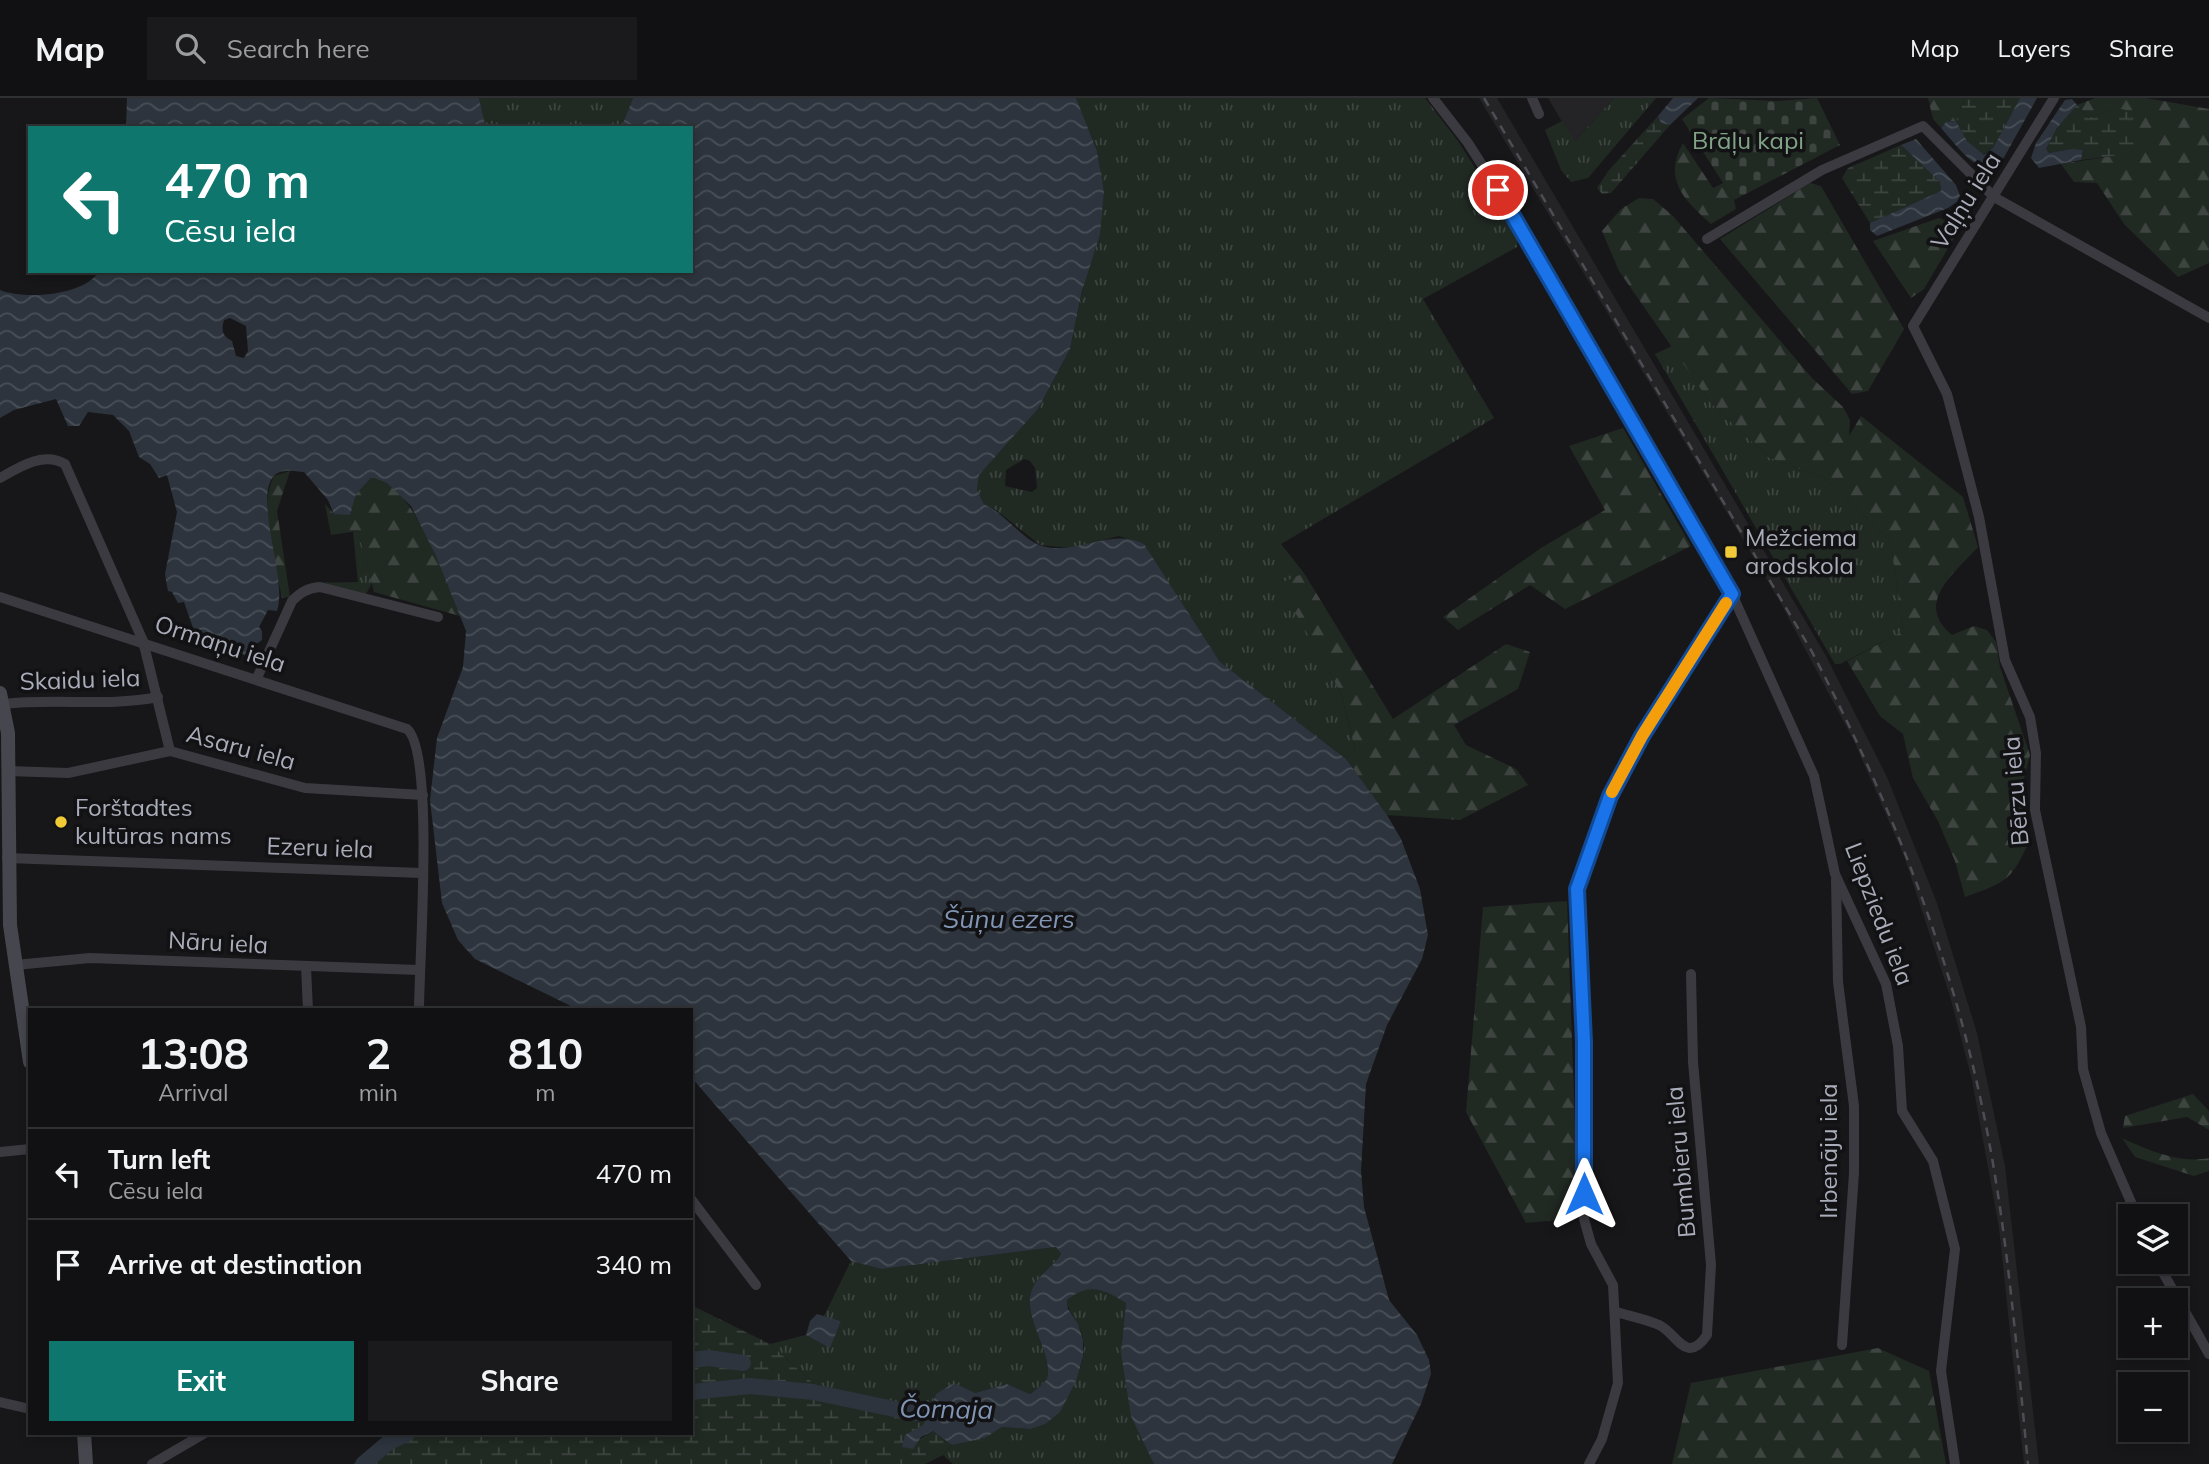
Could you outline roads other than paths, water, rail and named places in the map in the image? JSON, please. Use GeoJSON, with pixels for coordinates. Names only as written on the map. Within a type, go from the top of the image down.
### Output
{"type":"FeatureCollection","features":[{"type":"Feature","properties":{"kind":"street","name":"Liepziedu iela"},"geometry":{"type":"LineString","coordinates":[[1433,98],[1468,143],[1528,237],[1732,594],[1814,776],[1835,874],[1886,984],[1898,1046],[1902,1111],[1933,1161],[1955,1249],[1941,1371],[1955,1464]]}},
{"type":"Feature","properties":{"kind":"street"},"geometry":{"type":"LineString","coordinates":[[1531,98],[1539,114]]}},
{"type":"Feature","properties":{"kind":"street","name":"Vaļņu iela"},"geometry":{"type":"LineString","coordinates":[[1913,326],[2054,98]]}},
{"type":"Feature","properties":{"kind":"street"},"geometry":{"type":"LineString","coordinates":[[1707,239],[1822,170],[1923,126],[1994,197],[2209,318]]}},
{"type":"Feature","properties":{"kind":"street","name":"Bērzu iela"},"geometry":{"type":"LineString","coordinates":[[1913,326],[1947,394],[1979,517],[2005,660],[2030,717],[2036,753],[2035,810],[2081,1027],[2083,1069],[2101,1133],[2132,1204]]}},
{"type":"Feature","properties":{"kind":"street"},"geometry":{"type":"LineString","coordinates":[[0,478],[22,465],[48,459],[65,464],[143,641],[170,751]]}},
{"type":"Feature","properties":{"kind":"street"},"geometry":{"type":"LineString","coordinates":[[257,678],[292,601],[300,592],[311,588],[320,587],[438,617]]}},
{"type":"Feature","properties":{"kind":"street"},"geometry":{"type":"LineString","coordinates":[[1590,1464],[1602,1439],[1618,1383],[1613,1286],[1591,1244],[1584,1219],[1584,1042],[1577,889],[1610,796],[1642,736],[1732,594]]}},
{"type":"Feature","properties":{"kind":"street","name":"Ormaņu iela"},"geometry":{"type":"LineString","coordinates":[[0,597],[143,641],[407,729],[417,744],[423,794]]}},
{"type":"Feature","properties":{"kind":"street","name":"Skaidu iela"},"geometry":{"type":"LineString","coordinates":[[2,699],[140,701],[158,697]]}},
{"type":"Feature","properties":{"kind":"street"},"geometry":{"type":"LineString","coordinates":[[2,699],[8,771],[4,843],[8,859],[15,965],[28,1049]]}},
{"type":"Feature","properties":{"kind":"street","name":"Asaru iela"},"geometry":{"type":"LineString","coordinates":[[8,771],[68,773],[170,751],[305,788],[423,794]]}},
{"type":"Feature","properties":{"kind":"street"},"geometry":{"type":"LineString","coordinates":[[419,1008],[423,794]]}},
{"type":"Feature","properties":{"kind":"street","name":"Ezeru iela"},"geometry":{"type":"LineString","coordinates":[[8,859],[422,873]]}},
{"type":"Feature","properties":{"kind":"street","name":"Irbenāju iela"},"geometry":{"type":"LineString","coordinates":[[1835,874],[1838,982],[1854,1106],[1854,1172],[1842,1345]]}},
{"type":"Feature","properties":{"kind":"street","name":"Nāru iela"},"geometry":{"type":"LineString","coordinates":[[15,965],[90,958],[419,970]]}},
{"type":"Feature","properties":{"kind":"street"},"geometry":{"type":"LineString","coordinates":[[306,967],[308,1008]]}},
{"type":"Feature","properties":{"kind":"street","name":"Bumbieru iela"},"geometry":{"type":"LineString","coordinates":[[1616,1312],[1662,1326],[1679,1344],[1690,1348],[1701,1345],[1707,1335],[1712,1265],[1693,1062],[1691,974]]}},
{"type":"Feature","properties":{"kind":"street"},"geometry":{"type":"LineString","coordinates":[[0,1152],[28,1149]]}},
{"type":"Feature","properties":{"kind":"street"},"geometry":{"type":"LineString","coordinates":[[693,1202],[756,1285]]}},
{"type":"Feature","properties":{"kind":"street"},"geometry":{"type":"LineString","coordinates":[[2164,1274],[2209,1354]]}},
{"type":"Feature","properties":{"kind":"street"},"geometry":{"type":"LineString","coordinates":[[0,1402],[28,1409]]}},
{"type":"Feature","properties":{"kind":"street"},"geometry":{"type":"LineString","coordinates":[[84,1435],[86,1464]]}},
{"type":"Feature","properties":{"kind":"street"},"geometry":{"type":"LineString","coordinates":[[152,1464],[200,1435]]}},
{"type":"Feature","properties":{"kind":"water"},"geometry":{"type":"Polygon","coordinates":[[[127,98],[479,98],[486,126],[126,126],[127,98]]]}},
{"type":"Feature","properties":{"kind":"water","name":"Šūņu ezers"},"geometry":{"type":"Polygon","coordinates":[[[633,98],[1076,98],[1097,151],[1104,191],[1100,234],[1082,291],[1070,349],[1038,409],[979,475],[977,490],[984,504],[1042,546],[1068,548],[1119,539],[1144,544],[1220,662],[1346,759],[1401,839],[1420,889],[1428,935],[1422,959],[1387,1025],[1366,1084],[1361,1171],[1364,1207],[1389,1300],[1417,1335],[1429,1360],[1431,1374],[1421,1404],[1392,1464],[1154,1464],[1131,1416],[1121,1353],[1126,1303],[1111,1294],[1090,1289],[1067,1300],[1068,1309],[1078,1324],[1083,1340],[1083,1357],[1076,1381],[1060,1412],[1045,1424],[1030,1429],[1002,1427],[985,1438],[952,1445],[933,1431],[921,1437],[913,1449],[902,1447],[905,1435],[923,1425],[936,1394],[954,1383],[975,1393],[1007,1384],[1030,1394],[1045,1382],[1047,1363],[1032,1318],[1030,1297],[1035,1284],[1061,1254],[1056,1247],[881,1269],[851,1261],[693,1079],[693,1008],[575,1008],[475,959],[458,940],[442,903],[430,800],[437,738],[463,667],[466,631],[436,556],[411,506],[387,483],[372,477],[356,494],[350,515],[334,514],[328,500],[304,472],[279,472],[273,477],[268,489],[267,504],[278,580],[277,611],[268,610],[259,627],[262,640],[255,645],[251,657],[198,642],[184,602],[178,603],[172,592],[168,591],[165,574],[177,512],[167,475],[159,478],[150,464],[139,457],[129,431],[113,415],[88,412],[79,426],[68,426],[56,399],[14,410],[0,418],[0,290],[24,295],[53,294],[81,286],[97,273],[693,273],[693,126],[622,126],[633,98]],[[230,318],[224,320],[224,335],[232,341],[236,356],[244,358],[248,351],[246,326],[230,318]]]}},
{"type":"Feature","properties":{"kind":"water"},"geometry":{"type":"Polygon","coordinates":[[[1673,98],[1698,98],[1670,125],[1661,123],[1658,116],[1673,98]]]}},
{"type":"Feature","properties":{"kind":"water"},"geometry":{"type":"Polygon","coordinates":[[[2020,98],[2037,98],[2002,161],[1992,172],[1970,159],[1941,128],[1946,122],[1956,121],[1967,141],[1984,155],[1993,148],[2020,98]]]}},
{"type":"Feature","properties":{"kind":"water"},"geometry":{"type":"Polygon","coordinates":[[[2072,99],[2077,105],[2057,128],[2046,149],[2049,153],[2083,150],[2081,160],[2039,168],[2031,158],[2036,143],[2065,100],[2072,99]]]}},
{"type":"Feature","properties":{"kind":"water"},"geometry":{"type":"Polygon","coordinates":[[[1916,139],[1956,185],[1961,199],[1948,208],[1877,236],[1870,230],[1870,223],[1941,191],[1940,182],[1901,145],[1916,139]]]}},
{"type":"Feature","properties":{"kind":"water"},"geometry":{"type":"Polygon","coordinates":[[[817,1314],[841,1321],[830,1348],[806,1335],[810,1321],[817,1314]]]}},
{"type":"Feature","properties":{"kind":"waterway"},"geometry":{"type":"LineString","coordinates":[[693,1360],[709,1358],[743,1363]]}},
{"type":"Feature","properties":{"kind":"waterway","name":"Čornaja"},"geometry":{"type":"LineString","coordinates":[[693,1392],[750,1386],[813,1392],[913,1413],[948,1411]]}},
{"type":"Feature","properties":{"kind":"waterway","name":"Čornaja"},"geometry":{"type":"LineString","coordinates":[[363,1464],[389,1442],[404,1435]]}},
{"type":"Feature","properties":{"kind":"railway"},"geometry":{"type":"LineString","coordinates":[[1484,98],[1811,650],[1890,816],[1952,987],[1982,1106],[2004,1239],[2028,1464]]}},
{"type":"Feature","properties":{"kind":"place","name":"Mežciema arodskola"},"geometry":{"type":"Point","coordinates":[1731,552]}},
{"type":"Feature","properties":{"kind":"place","name":"Forštadtes kultūras nams"},"geometry":{"type":"Point","coordinates":[61,822]}},
{"type":"Feature","properties":{"kind":"park label","name":"Brāļu kapi"},"geometry":{"type":"Point","coordinates":[1748,141]}}]}
